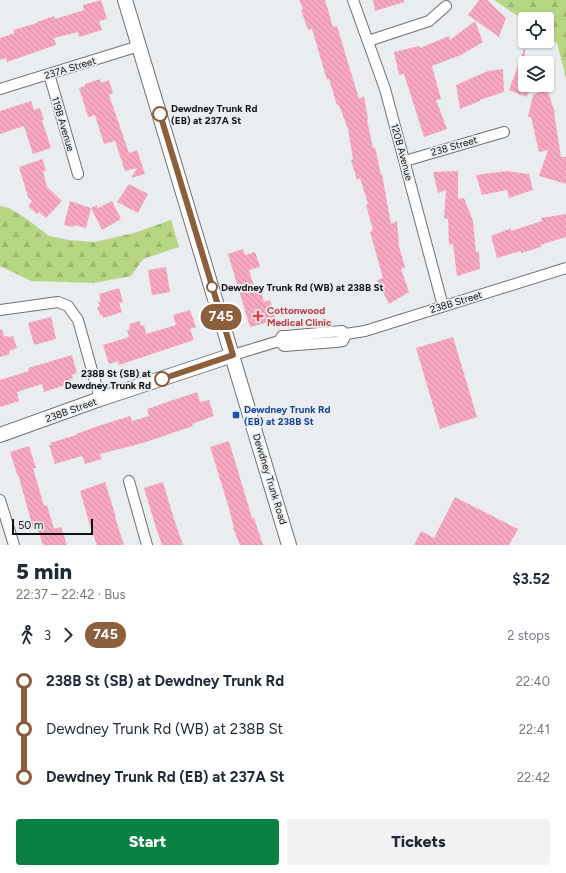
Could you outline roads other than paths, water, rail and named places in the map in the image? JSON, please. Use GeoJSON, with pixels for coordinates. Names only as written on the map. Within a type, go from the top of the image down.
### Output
{"type":"FeatureCollection","features":[{"type":"Feature","properties":{"kind":"main road","name":"Dewdney Trunk Road"},"geometry":{"type":"LineString","coordinates":[[125,0],[289,545]]}},
{"type":"Feature","properties":{"kind":"main road","name":"238B Street"},"geometry":{"type":"LineString","coordinates":[[0,435],[100,399],[233,355]]}},
{"type":"Feature","properties":{"kind":"street","name":"120B Avenue"},"geometry":{"type":"LineString","coordinates":[[353,0],[385,89],[443,306]]}},
{"type":"Feature","properties":{"kind":"street"},"geometry":{"type":"LineString","coordinates":[[368,41],[429,21],[446,6]]}},
{"type":"Feature","properties":{"kind":"street","name":"237A Street"},"geometry":{"type":"LineString","coordinates":[[0,89],[139,46]]}},
{"type":"Feature","properties":{"kind":"street","name":"119B Avenue"},"geometry":{"type":"LineString","coordinates":[[48,74],[78,174]]}},
{"type":"Feature","properties":{"kind":"street","name":"238 Street"},"geometry":{"type":"LineString","coordinates":[[405,161],[504,132]]}},
{"type":"Feature","properties":{"kind":"street","name":"238B Street"},"geometry":{"type":"LineString","coordinates":[[233,355],[279,341],[282,336],[342,331],[346,334],[365,331],[566,268]]}},
{"type":"Feature","properties":{"kind":"street"},"geometry":{"type":"LineString","coordinates":[[0,310],[58,302],[68,306],[78,320],[100,399]]}},
{"type":"Feature","properties":{"kind":"street"},"geometry":{"type":"LineString","coordinates":[[129,481],[147,545]]}},
{"type":"Feature","properties":{"kind":"street"},"geometry":{"type":"LineString","coordinates":[[0,500],[14,545]]}},
{"type":"Feature","properties":{"kind":"place","name":"Dewdney Trunk Rd (EB) at 237A St"},"geometry":{"type":"Point","coordinates":[160,114]}},
{"type":"Feature","properties":{"kind":"place","name":"Dewdney Trunk Rd (WB) at 238B St"},"geometry":{"type":"Point","coordinates":[212,287]}},
{"type":"Feature","properties":{"kind":"place","name":"Cottonwood Medical Clinic"},"geometry":{"type":"Point","coordinates":[258,316]}},
{"type":"Feature","properties":{"kind":"place","name":"238B St (SB) at Dewdney Trunk Rd"},"geometry":{"type":"Point","coordinates":[162,379]}},
{"type":"Feature","properties":{"kind":"place","name":"Dewdney Trunk Rd (EB) at 238B St"},"geometry":{"type":"Point","coordinates":[236,415]}}]}
